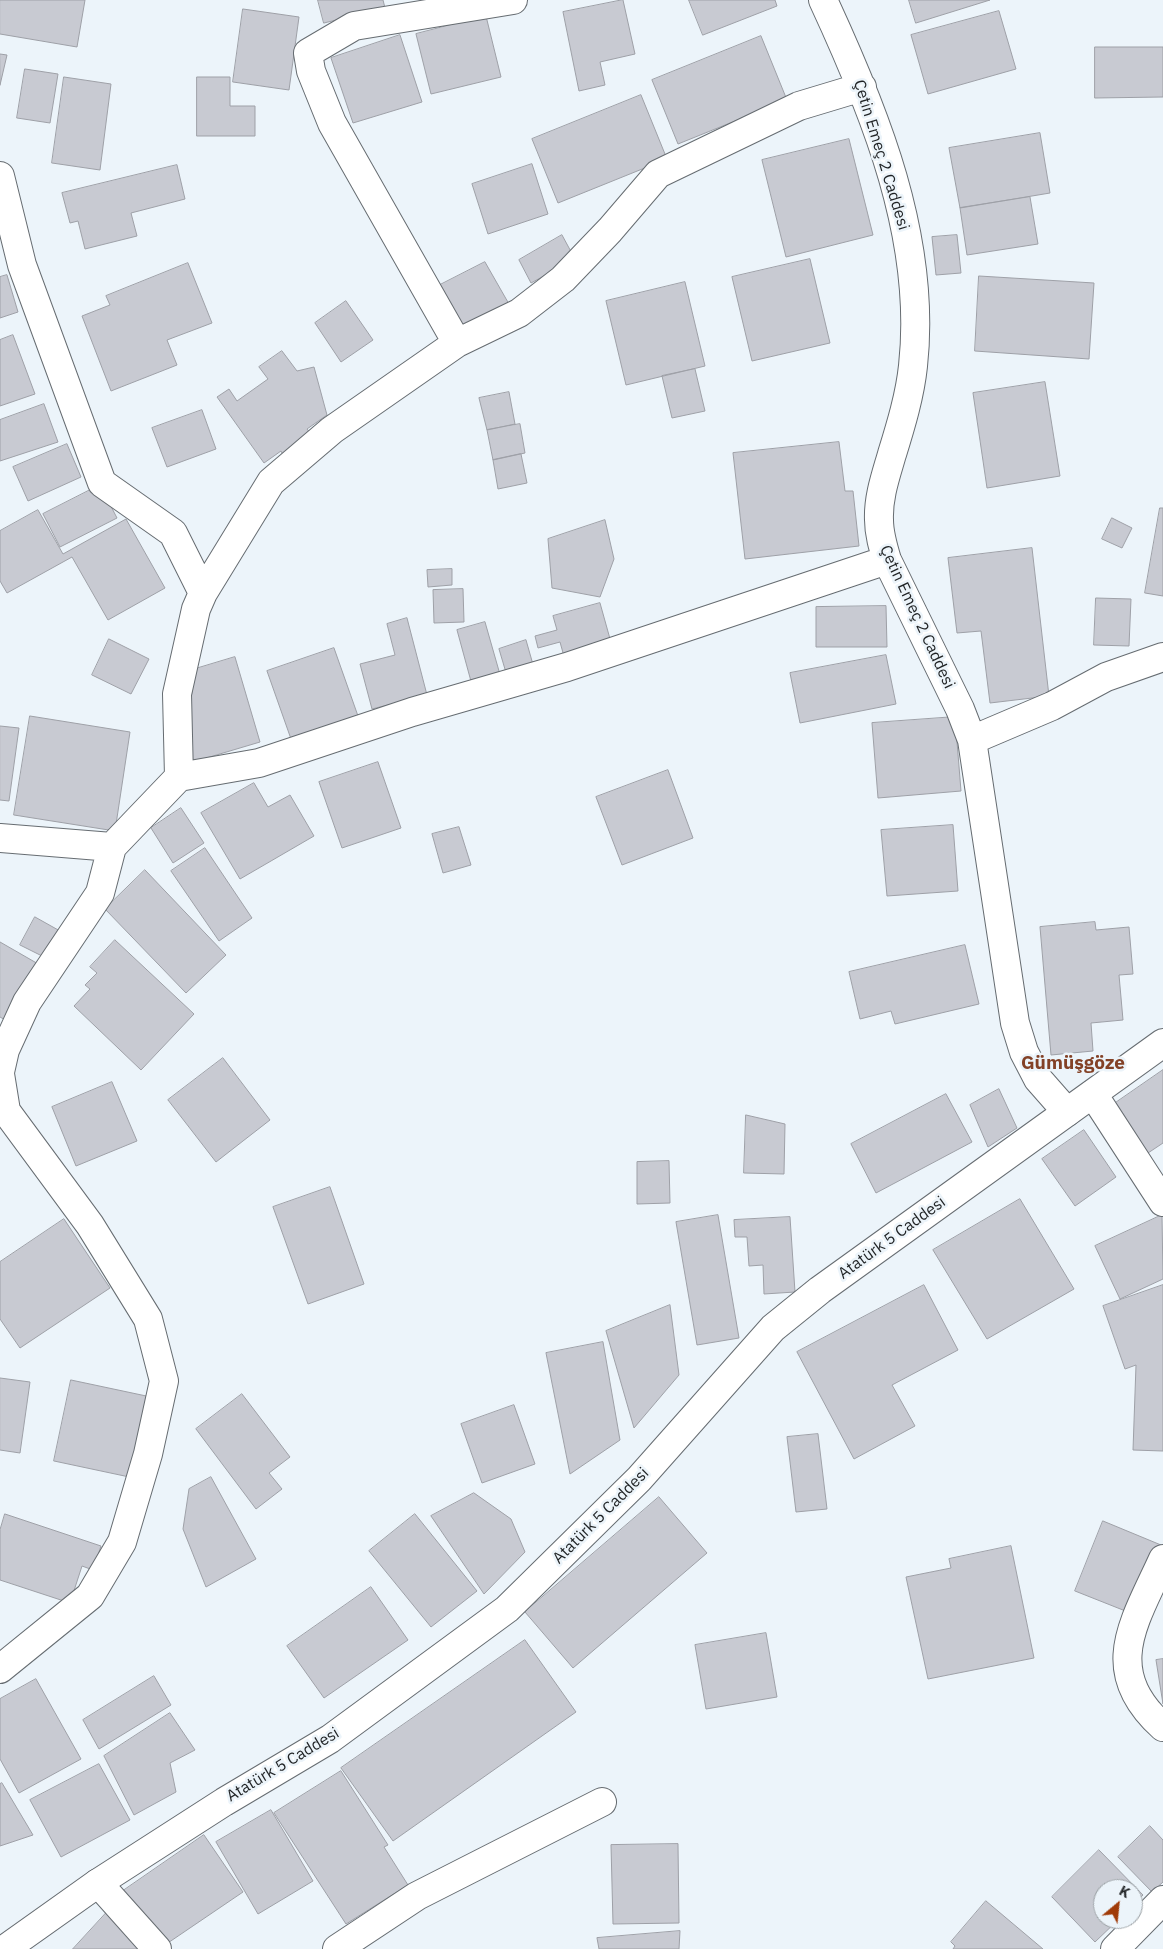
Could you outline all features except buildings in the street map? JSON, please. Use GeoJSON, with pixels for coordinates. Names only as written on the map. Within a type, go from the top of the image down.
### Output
{"type":"FeatureCollection","features":[{"type":"Feature","properties":{"kind":"street"},"geometry":{"type":"LineString","coordinates":[[457,343],[332,123],[311,71],[308,54],[354,26],[513,0]]}},
{"type":"Feature","properties":{"kind":"street","name":"Çetin Emeç 2 Caddesi"},"geometry":{"type":"LineString","coordinates":[[823,0],[862,86],[901,209],[911,258],[916,310],[913,366],[899,431],[880,494],[878,518],[880,538],[887,560],[960,709],[972,740],[1015,1024],[1024,1052],[1038,1079],[1067,1112]]}},
{"type":"Feature","properties":{"kind":"street"},"geometry":{"type":"LineString","coordinates":[[179,778],[177,694],[196,609],[203,593],[271,482],[332,430],[457,343],[519,313],[563,279],[610,230],[658,174],[800,106],[862,86]]}},
{"type":"Feature","properties":{"kind":"street"},"geometry":{"type":"LineString","coordinates":[[0,176],[22,265],[102,483],[173,534],[203,593]]}},
{"type":"Feature","properties":{"kind":"street"},"geometry":{"type":"LineString","coordinates":[[0,1669],[90,1596],[122,1542],[148,1454],[164,1381],[148,1319],[90,1226],[6,1111],[0,1073],[5,1050],[27,1002],[100,893],[112,847],[179,778],[258,763],[412,712],[567,667],[887,560]]}},
{"type":"Feature","properties":{"kind":"street"},"geometry":{"type":"LineString","coordinates":[[972,740],[1052,706],[1106,676],[1163,657]]}},
{"type":"Feature","properties":{"kind":"street"},"geometry":{"type":"LineString","coordinates":[[0,838],[112,847]]}},
{"type":"Feature","properties":{"kind":"street","name":"Atatürk 5 Caddesi"},"geometry":{"type":"LineString","coordinates":[[6,1949],[98,1883],[224,1802],[330,1739],[507,1609],[639,1479],[773,1328],[820,1290],[1163,1043]]}},
{"type":"Feature","properties":{"kind":"street"},"geometry":{"type":"LineString","coordinates":[[1093,1094],[1163,1202]]}},
{"type":"Feature","properties":{"kind":"street"},"geometry":{"type":"LineString","coordinates":[[1163,1559],[1130,1635],[1127,1655],[1129,1678],[1135,1696],[1147,1713],[1163,1727]]}},
{"type":"Feature","properties":{"kind":"street"},"geometry":{"type":"LineString","coordinates":[[337,1949],[417,1896],[602,1802]]}},
{"type":"Feature","properties":{"kind":"street"},"geometry":{"type":"LineString","coordinates":[[98,1883],[157,1949]]}},
{"type":"Feature","properties":{"kind":"street"},"geometry":{"type":"LineString","coordinates":[[1115,1949],[1163,1900]]}},
{"type":"Feature","properties":{"kind":"district","name":"Gümüşgöze"},"geometry":{"type":"Point","coordinates":[1073,1064]}}]}
